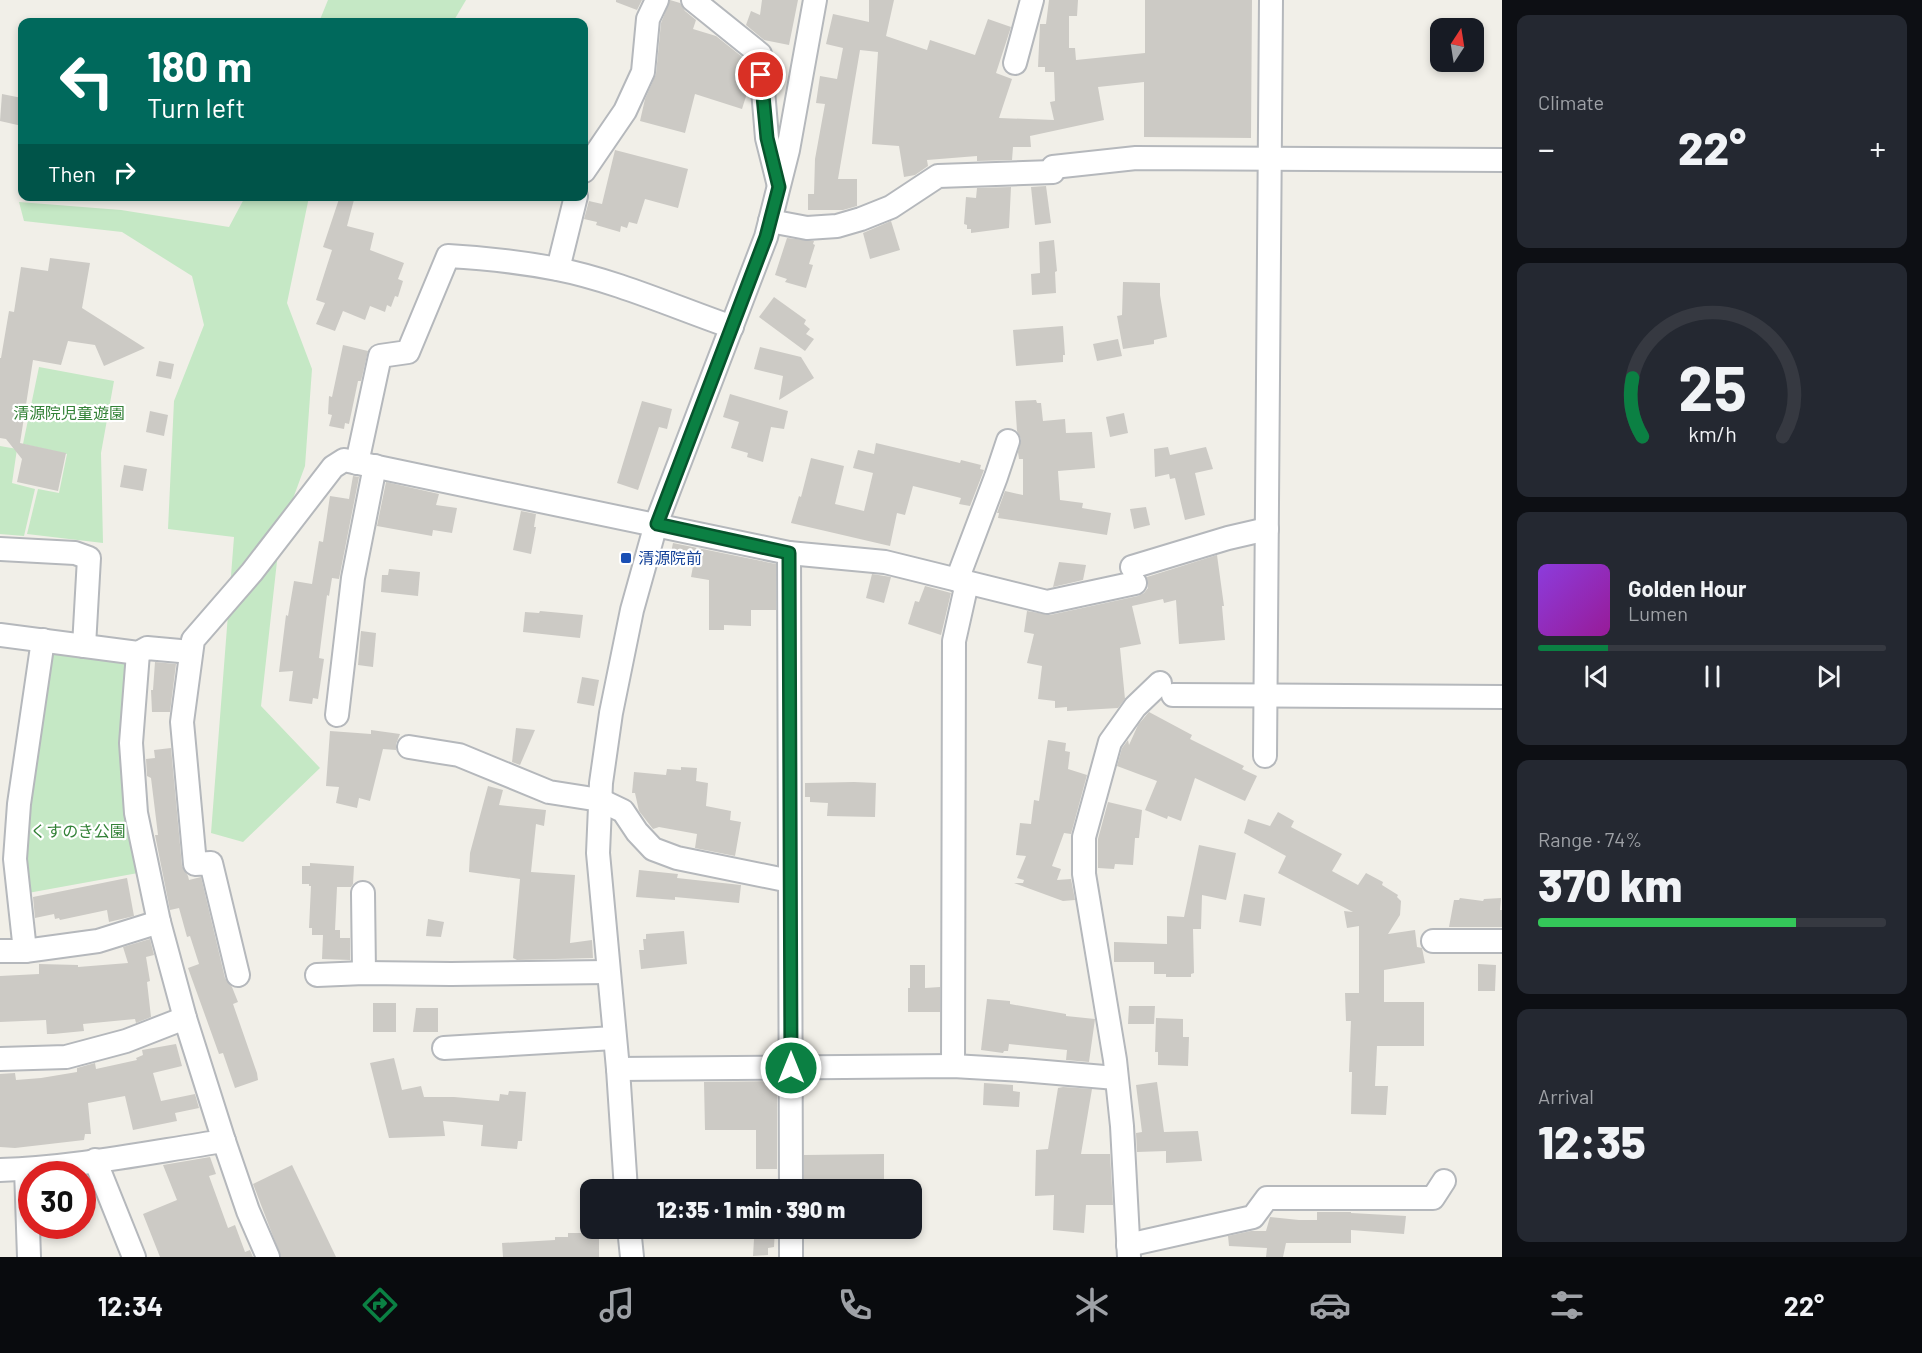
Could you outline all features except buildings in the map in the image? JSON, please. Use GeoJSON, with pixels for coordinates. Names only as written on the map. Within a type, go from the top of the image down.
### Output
{"type":"FeatureCollection","features":[{"type":"Feature","properties":{"kind":"street"},"geometry":{"type":"LineString","coordinates":[[588,165],[625,111],[643,72],[648,19],[657,0]]}},
{"type":"Feature","properties":{"kind":"street"},"geometry":{"type":"LineString","coordinates":[[693,0],[760,54],[767,138],[779,187]]}},
{"type":"Feature","properties":{"kind":"street"},"geometry":{"type":"LineString","coordinates":[[625,1179],[618,1069],[598,853],[600,800],[611,712],[632,610],[657,524],[766,237],[788,150],[815,0]]}},
{"type":"Feature","properties":{"kind":"street"},"geometry":{"type":"LineString","coordinates":[[1015,63],[1032,0]]}},
{"type":"Feature","properties":{"kind":"street"},"geometry":{"type":"LineString","coordinates":[[1265,756],[1271,0]]}},
{"type":"Feature","properties":{"kind":"street"},"geometry":{"type":"LineString","coordinates":[[770,221],[807,228],[837,226],[891,207],[938,176],[1053,170],[1136,158],[1502,160]]}},
{"type":"Feature","properties":{"kind":"street"},"geometry":{"type":"LineString","coordinates":[[558,269],[575,201]]}},
{"type":"Feature","properties":{"kind":"street"},"geometry":{"type":"LineString","coordinates":[[337,715],[380,356],[408,352],[447,256],[489,259],[558,269],[599,280],[732,327]]}},
{"type":"Feature","properties":{"kind":"street"},"geometry":{"type":"LineString","coordinates":[[953,1066],[954,641],[962,581],[1008,441]]}},
{"type":"Feature","properties":{"kind":"street"},"geometry":{"type":"LineString","coordinates":[[238,975],[211,863],[195,864],[182,722],[193,640],[252,572],[333,467],[344,460],[789,553],[885,562],[1047,602],[1133,575],[1267,528]]}},
{"type":"Feature","properties":{"kind":"street"},"geometry":{"type":"LineString","coordinates":[[0,549],[75,553],[89,558],[84,646]]}},
{"type":"Feature","properties":{"kind":"street"},"geometry":{"type":"LineString","coordinates":[[789,553],[791,1179]]}},
{"type":"Feature","properties":{"kind":"street"},"geometry":{"type":"LineString","coordinates":[[0,635],[138,653],[147,648],[191,652]]}},
{"type":"Feature","properties":{"kind":"street"},"geometry":{"type":"LineString","coordinates":[[25,951],[15,859],[19,804],[42,640]]}},
{"type":"Feature","properties":{"kind":"street"},"geometry":{"type":"LineString","coordinates":[[138,653],[131,743],[136,813],[159,922],[185,1018],[224,1142],[248,1211],[268,1257]]}},
{"type":"Feature","properties":{"kind":"street"},"geometry":{"type":"LineString","coordinates":[[1444,1181],[1433,1198],[1267,1198],[1253,1217],[1129,1251],[1122,1126],[1115,1060],[1084,874],[1084,837],[1110,742],[1135,707],[1166,689],[1267,696],[1502,697]]}},
{"type":"Feature","properties":{"kind":"street"},"geometry":{"type":"LineString","coordinates":[[410,747],[459,755],[549,792],[600,800],[623,811],[637,832],[653,849],[677,858],[790,881]]}},
{"type":"Feature","properties":{"kind":"street"},"geometry":{"type":"LineString","coordinates":[[358,903],[364,973]]}},
{"type":"Feature","properties":{"kind":"street"},"geometry":{"type":"LineString","coordinates":[[0,951],[25,951],[98,941],[159,922]]}},
{"type":"Feature","properties":{"kind":"street"},"geometry":{"type":"LineString","coordinates":[[1433,941],[1502,941]]}},
{"type":"Feature","properties":{"kind":"street"},"geometry":{"type":"LineString","coordinates":[[317,975],[608,972]]}},
{"type":"Feature","properties":{"kind":"street"},"geometry":{"type":"LineString","coordinates":[[0,1059],[66,1057],[126,1041],[185,1018]]}},
{"type":"Feature","properties":{"kind":"street"},"geometry":{"type":"LineString","coordinates":[[444,1048],[614,1038]]}},
{"type":"Feature","properties":{"kind":"street"},"geometry":{"type":"LineString","coordinates":[[618,1069],[953,1066],[1116,1078]]}},
{"type":"Feature","properties":{"kind":"street"},"geometry":{"type":"LineString","coordinates":[[87,1161],[224,1142]]}},
{"type":"Feature","properties":{"kind":"street"},"geometry":{"type":"LineString","coordinates":[[95,1160],[134,1257]]}},
{"type":"Feature","properties":{"kind":"street"},"geometry":{"type":"LineString","coordinates":[[0,1170],[18,1169]]}},
{"type":"Feature","properties":{"kind":"street"},"geometry":{"type":"LineString","coordinates":[[28,1239],[28,1257]]}},
{"type":"Feature","properties":{"kind":"street"},"geometry":{"type":"LineString","coordinates":[[630,1239],[632,1257]]}},
{"type":"Feature","properties":{"kind":"street"},"geometry":{"type":"LineString","coordinates":[[791,1239],[791,1257]]}},
{"type":"Feature","properties":{"kind":"green space"},"geometry":{"type":"Polygon","coordinates":[[[328,0],[466,0],[455,18],[321,18],[328,0]]]}},
{"type":"Feature","properties":{"kind":"green space"},"geometry":{"type":"Polygon","coordinates":[[[243,201],[308,201],[287,303],[312,369],[305,466],[280,534],[261,706],[320,768],[243,842],[211,833],[234,537],[168,529],[174,401],[204,325],[192,276],[122,232],[24,221],[19,202],[121,210],[229,227],[243,201]]]}},
{"type":"Feature","properties":{"kind":"green space","name":"清源院児童遊園"},"geometry":{"type":"Polygon","coordinates":[[[39,367],[114,381],[101,453],[103,543],[27,534],[38,489],[59,493],[67,454],[23,444],[39,367]]]}},
{"type":"Feature","properties":{"kind":"green space"},"geometry":{"type":"Polygon","coordinates":[[[0,446],[17,449],[12,483],[35,489],[24,536],[0,534],[0,446]]]}},
{"type":"Feature","properties":{"kind":"green space","name":"くすのき公園"},"geometry":{"type":"Polygon","coordinates":[[[58,648],[130,662],[138,873],[28,893],[25,848],[28,807],[51,653],[58,648]]]}},
{"type":"Feature","properties":{"kind":"place","name":"清源院前"},"geometry":{"type":"Point","coordinates":[626,558]}},
{"type":"Feature","properties":{"kind":"route"},"geometry":{"type":"LineString","coordinates":[[761,75],[767,138],[779,187],[766,237],[657,524],[789,553],[791,1068]]}}]}
